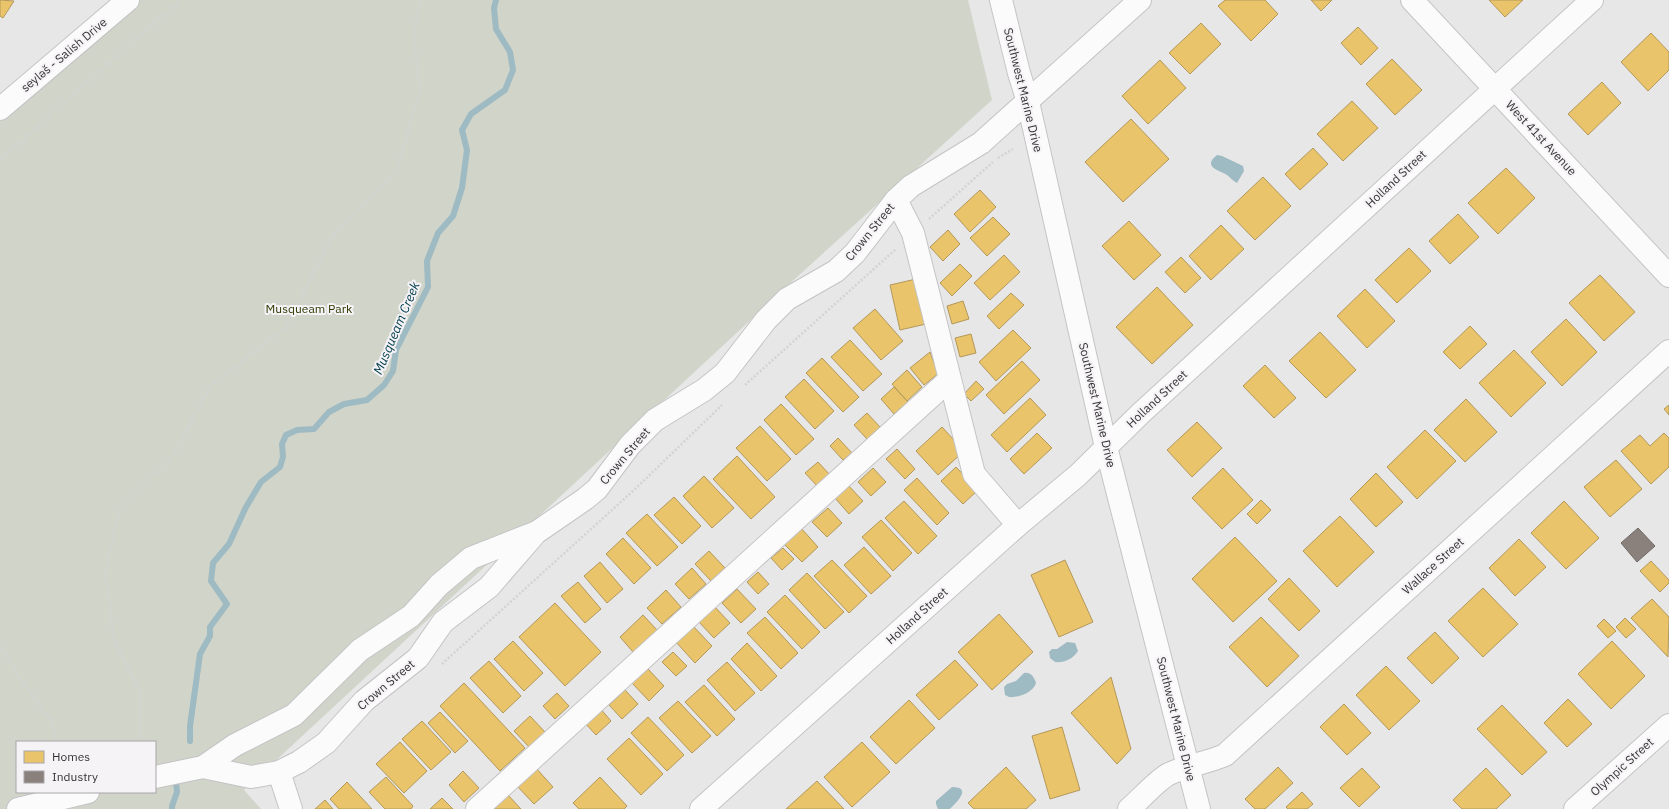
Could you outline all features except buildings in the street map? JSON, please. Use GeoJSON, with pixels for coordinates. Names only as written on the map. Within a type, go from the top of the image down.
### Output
{"type":"FeatureCollection","features":[{"type":"Feature","properties":{"kind":"street","name":"seyləš - Salish Drive"},"geometry":{"type":"LineString","coordinates":[[0,109],[128,0]]}},
{"type":"Feature","properties":{"kind":"street","name":"Southwest Marine Drive"},"geometry":{"type":"LineString","coordinates":[[1001,0],[1019,73],[1028,102],[1106,447],[1199,809]]}},
{"type":"Feature","properties":{"kind":"street","name":"Crown Street"},"geometry":{"type":"LineString","coordinates":[[156,777],[203,767],[235,745],[294,716],[360,650],[411,616],[439,585],[471,558],[537,532],[598,489],[630,445],[655,420],[704,390],[725,374],[766,320],[787,299],[836,272],[856,253],[896,200],[911,186],[981,143],[1140,0]]}},
{"type":"Feature","properties":{"kind":"street","name":"West 41st Avenue"},"geometry":{"type":"LineString","coordinates":[[1412,0],[1669,276]]}},
{"type":"Feature","properties":{"kind":"street","name":"Holland Street"},"geometry":{"type":"LineString","coordinates":[[701,809],[1018,525],[1078,475],[1146,408],[1592,0]]}},
{"type":"Feature","properties":{"kind":"street"},"geometry":{"type":"LineString","coordinates":[[896,200],[913,233],[974,474],[1018,525]]}},
{"type":"Feature","properties":{"kind":"street","name":"Wallace Street"},"geometry":{"type":"LineString","coordinates":[[1129,809],[1168,774],[1226,755],[1669,351]]}},
{"type":"Feature","properties":{"kind":"street"},"geometry":{"type":"LineString","coordinates":[[477,809],[949,380]]}},
{"type":"Feature","properties":{"kind":"street","name":"Crown Street"},"geometry":{"type":"LineString","coordinates":[[203,767],[251,777],[279,772],[299,762],[326,744],[364,701],[418,658],[443,622],[489,587],[537,532]]}},
{"type":"Feature","properties":{"kind":"street","name":"Olympic Street"},"geometry":{"type":"LineString","coordinates":[[1575,809],[1669,725]]}},
{"type":"Feature","properties":{"kind":"street"},"geometry":{"type":"LineString","coordinates":[[279,772],[291,809]]}},
{"type":"Feature","properties":{"kind":"street"},"geometry":{"type":"LineString","coordinates":[[18,809],[84,793]]}},
{"type":"Feature","properties":{"kind":"path"},"geometry":{"type":"LineString","coordinates":[[0,160],[180,0]]}},
{"type":"Feature","properties":{"kind":"path"},"geometry":{"type":"LineString","coordinates":[[138,741],[140,732],[140,692],[114,640],[105,572],[120,510],[171,459],[210,387],[285,328],[334,234],[396,172],[420,90],[413,34],[422,0]]}},
{"type":"Feature","properties":{"kind":"path"},"geometry":{"type":"LineString","coordinates":[[739,390],[913,233],[996,160],[1013,149]]}},
{"type":"Feature","properties":{"kind":"path"},"geometry":{"type":"LineString","coordinates":[[437,668],[628,495],[727,400]]}},
{"type":"Feature","properties":{"kind":"path"},"geometry":{"type":"LineString","coordinates":[[0,645],[18,676],[53,723],[56,741]]}},
{"type":"Feature","properties":{"kind":"green space","name":"Musqueam Park"},"geometry":{"type":"Polygon","coordinates":[[[139,0],[968,0],[992,100],[786,287],[244,790],[261,809],[0,809],[0,121],[139,0]]]}},
{"type":"Feature","properties":{"kind":"water"},"geometry":{"type":"Polygon","coordinates":[[[1217,155],[1243,166],[1244,171],[1237,183],[1227,175],[1213,168],[1211,162],[1217,155]]]}},
{"type":"Feature","properties":{"kind":"water"},"geometry":{"type":"Polygon","coordinates":[[[1067,642],[1075,643],[1078,651],[1074,656],[1062,662],[1055,662],[1050,658],[1049,652],[1052,649],[1057,649],[1067,642]]]}},
{"type":"Feature","properties":{"kind":"water"},"geometry":{"type":"Polygon","coordinates":[[[1024,673],[1032,675],[1036,683],[1032,690],[1017,697],[1009,697],[1005,695],[1004,687],[1007,684],[1016,681],[1024,673]]]}},
{"type":"Feature","properties":{"kind":"water"},"geometry":{"type":"Polygon","coordinates":[[[952,787],[961,790],[961,796],[950,809],[938,809],[936,801],[952,787]]]}},
{"type":"Feature","properties":{"kind":"waterway","name":"Musqueam Creek"},"geometry":{"type":"LineString","coordinates":[[190,741],[190,726],[200,654],[210,636],[210,627],[227,604],[211,581],[213,563],[229,544],[246,507],[261,482],[280,467],[283,457],[282,444],[286,435],[297,430],[314,429],[329,412],[344,404],[367,400],[384,385],[393,371],[396,350],[428,287],[427,261],[438,233],[453,216],[462,188],[467,150],[462,130],[471,114],[505,90],[513,70],[510,52],[496,29],[494,8],[496,0]]}},
{"type":"Feature","properties":{"kind":"waterway","name":"Musqueam Creek"},"geometry":{"type":"LineString","coordinates":[[172,809],[177,792],[176,781]]}}]}
